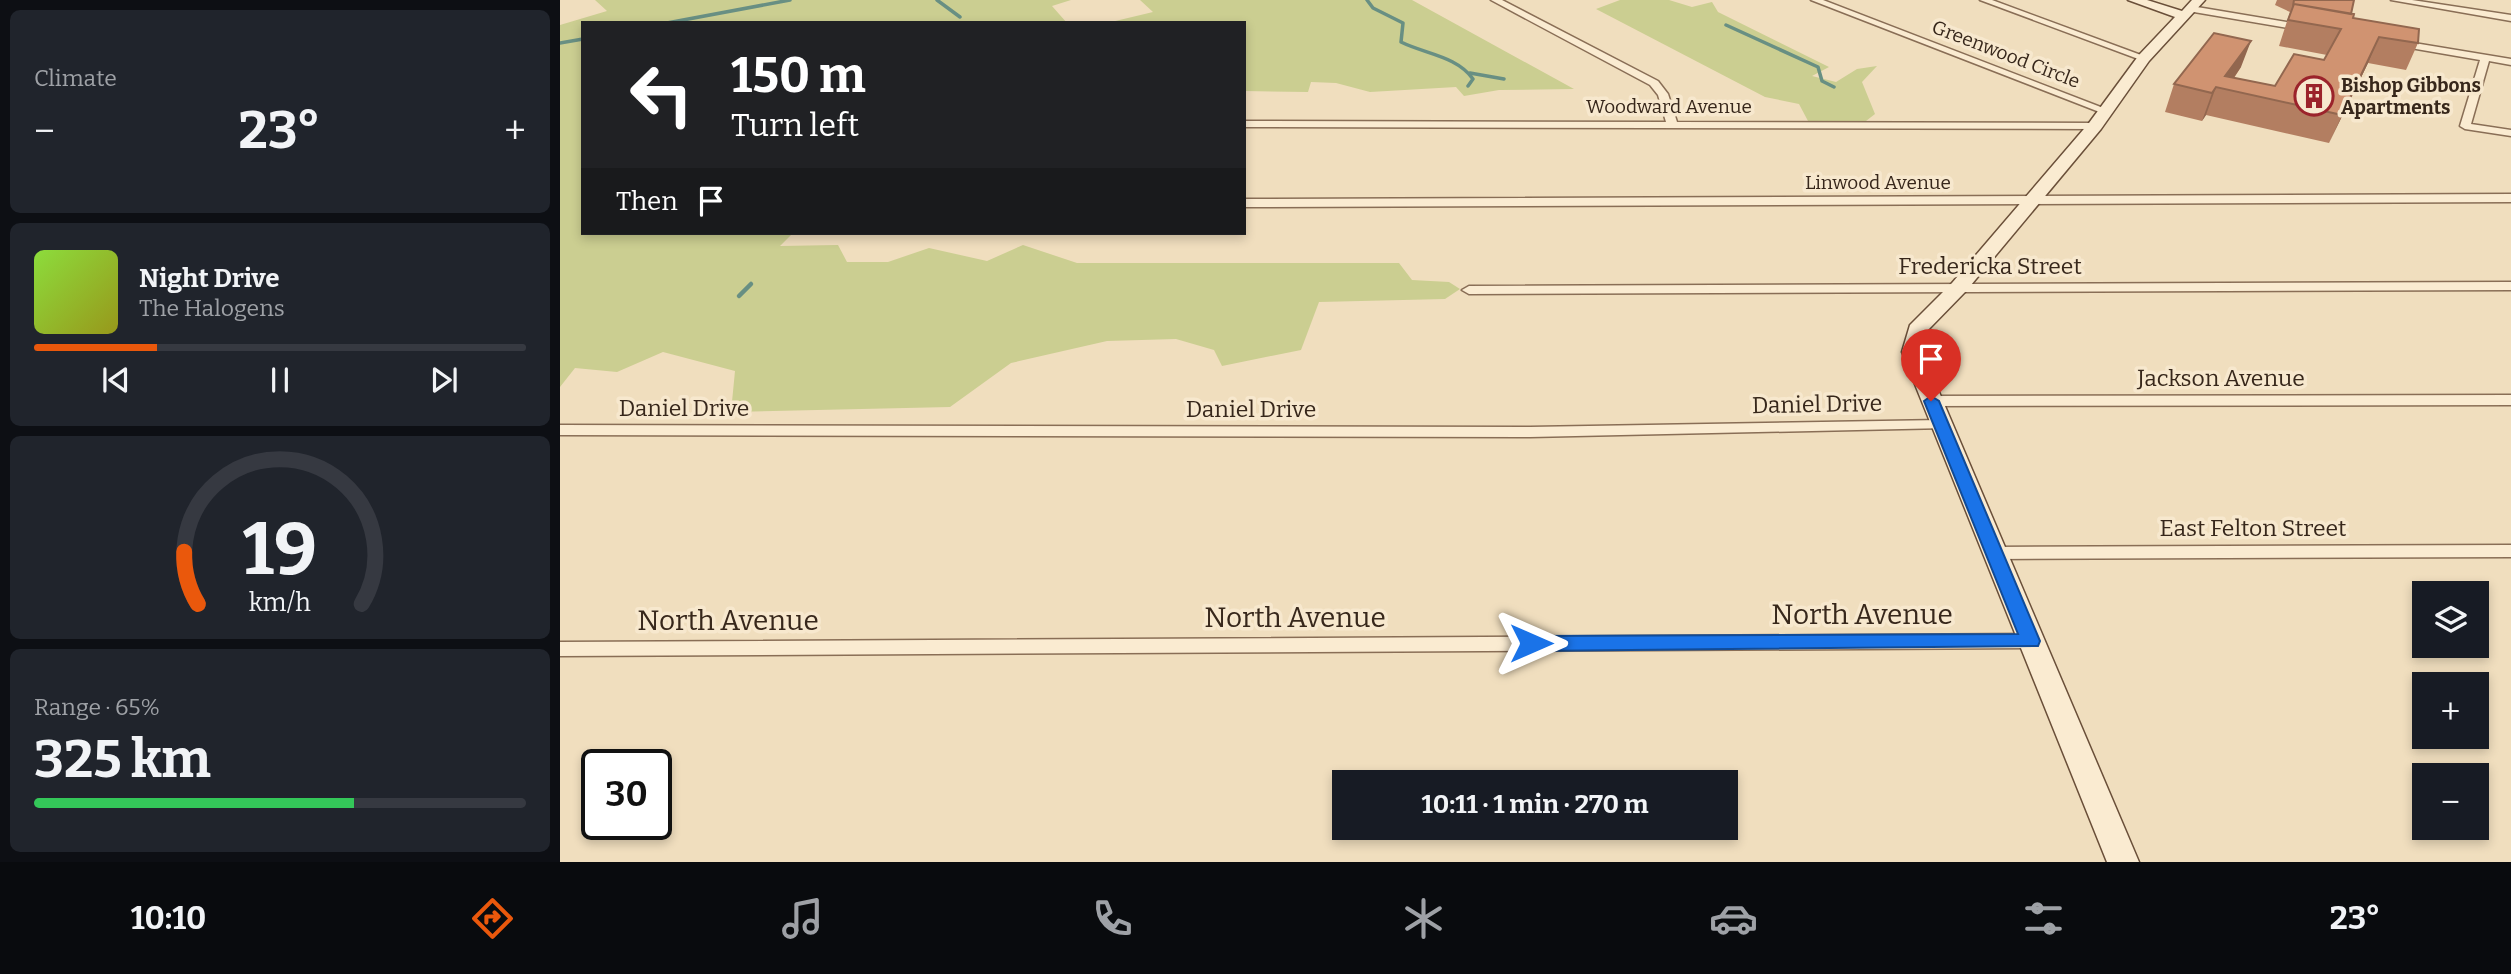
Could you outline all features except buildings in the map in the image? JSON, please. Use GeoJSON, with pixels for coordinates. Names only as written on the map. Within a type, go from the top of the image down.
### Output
{"type":"FeatureCollection","features":[{"type":"Feature","properties":{"kind":"street"},"geometry":{"type":"LineString","coordinates":[[1495,0],[1654,83],[1663,94],[1672,123]]}},
{"type":"Feature","properties":{"kind":"street","name":"Greenwood Circle"},"geometry":{"type":"LineString","coordinates":[[1815,0],[2100,118]]}},
{"type":"Feature","properties":{"kind":"street","name":"Greenwood Circle"},"geometry":{"type":"LineString","coordinates":[[1984,0],[2144,58]]}},
{"type":"Feature","properties":{"kind":"street"},"geometry":{"type":"LineString","coordinates":[[2134,0],[2311,29]]}},
{"type":"Feature","properties":{"kind":"street"},"geometry":{"type":"LineString","coordinates":[[2395,0],[2511,18]]}},
{"type":"Feature","properties":{"kind":"street"},"geometry":{"type":"LineString","coordinates":[[2123,862],[1912,352],[1917,329],[1959,287],[2100,118],[2144,58],[2192,8]]}},
{"type":"Feature","properties":{"kind":"street"},"geometry":{"type":"LineString","coordinates":[[2389,42],[2511,62]]}},
{"type":"Feature","properties":{"kind":"street"},"geometry":{"type":"LineString","coordinates":[[2485,58],[2465,126],[2511,133]]}},
{"type":"Feature","properties":{"kind":"street","name":"Woodward Avenue"},"geometry":{"type":"LineString","coordinates":[[1246,124],[2100,118]]}},
{"type":"Feature","properties":{"kind":"street","name":"Linwood Avenue"},"geometry":{"type":"LineString","coordinates":[[1246,203],[2511,198]]}},
{"type":"Feature","properties":{"kind":"street","name":"Fredericka Street"},"geometry":{"type":"LineString","coordinates":[[1469,290],[2511,286]]}},
{"type":"Feature","properties":{"kind":"street","name":"Jackson Avenue"},"geometry":{"type":"LineString","coordinates":[[1931,401],[2511,400]]}},
{"type":"Feature","properties":{"kind":"street","name":"Daniel Drive"},"geometry":{"type":"LineString","coordinates":[[560,430],[1530,432],[1941,425]]}},
{"type":"Feature","properties":{"kind":"street","name":"East Felton Street"},"geometry":{"type":"LineString","coordinates":[[1995,553],[2511,551]]}},
{"type":"Feature","properties":{"kind":"street","name":"North Avenue"},"geometry":{"type":"LineString","coordinates":[[560,649],[2031,641]]}},
{"type":"Feature","properties":{"kind":"green space"},"geometry":{"type":"Polygon","coordinates":[[[595,0],[1071,0],[1052,6],[1065,21],[581,21],[581,235],[791,235],[780,246],[838,245],[847,262],[888,262],[929,248],[987,261],[1023,245],[1077,263],[1399,263],[1412,280],[1449,282],[1460,289],[1445,299],[1319,302],[1301,350],[1222,366],[1214,350],[1176,339],[1107,341],[1011,363],[950,407],[731,412],[735,371],[663,352],[617,372],[575,368],[560,387],[560,25],[607,11],[595,0]]]}},
{"type":"Feature","properties":{"kind":"green space"},"geometry":{"type":"Polygon","coordinates":[[[1140,0],[1412,0],[1574,89],[1499,90],[1464,96],[1456,87],[1370,92],[1336,83],[1311,82],[1308,92],[1246,91],[1246,21],[1115,21],[1153,12],[1140,0]]]}},
{"type":"Feature","properties":{"kind":"green space"},"geometry":{"type":"Polygon","coordinates":[[[1620,0],[1669,0],[1692,7],[1712,2],[1718,12],[1829,67],[1812,76],[1836,82],[1857,69],[1877,66],[1862,82],[1875,114],[1866,121],[1808,121],[1799,104],[1765,97],[1596,9],[1620,0]]]}},
{"type":"Feature","properties":{"kind":"waterway"},"geometry":{"type":"LineString","coordinates":[[678,21],[790,0]]}},
{"type":"Feature","properties":{"kind":"waterway"},"geometry":{"type":"LineString","coordinates":[[937,0],[960,17]]}},
{"type":"Feature","properties":{"kind":"waterway"},"geometry":{"type":"LineString","coordinates":[[1367,0],[1373,8],[1403,23],[1401,42],[1450,60],[1466,71],[1473,79],[1468,86]]}},
{"type":"Feature","properties":{"kind":"waterway"},"geometry":{"type":"LineString","coordinates":[[1726,25],[1818,67],[1822,81],[1834,87]]}},
{"type":"Feature","properties":{"kind":"waterway"},"geometry":{"type":"LineString","coordinates":[[560,43],[581,39]]}},
{"type":"Feature","properties":{"kind":"waterway"},"geometry":{"type":"LineString","coordinates":[[1470,73],[1504,79]]}},
{"type":"Feature","properties":{"kind":"waterway"},"geometry":{"type":"LineString","coordinates":[[739,296],[751,284]]}},
{"type":"Feature","properties":{"kind":"place","name":"Bishop Gibbons Apartments"},"geometry":{"type":"Point","coordinates":[2314,96]}},
{"type":"Feature","properties":{"kind":"route"},"geometry":{"type":"LineString","coordinates":[[1531,643],[2031,641],[1931,401]]}}]}
